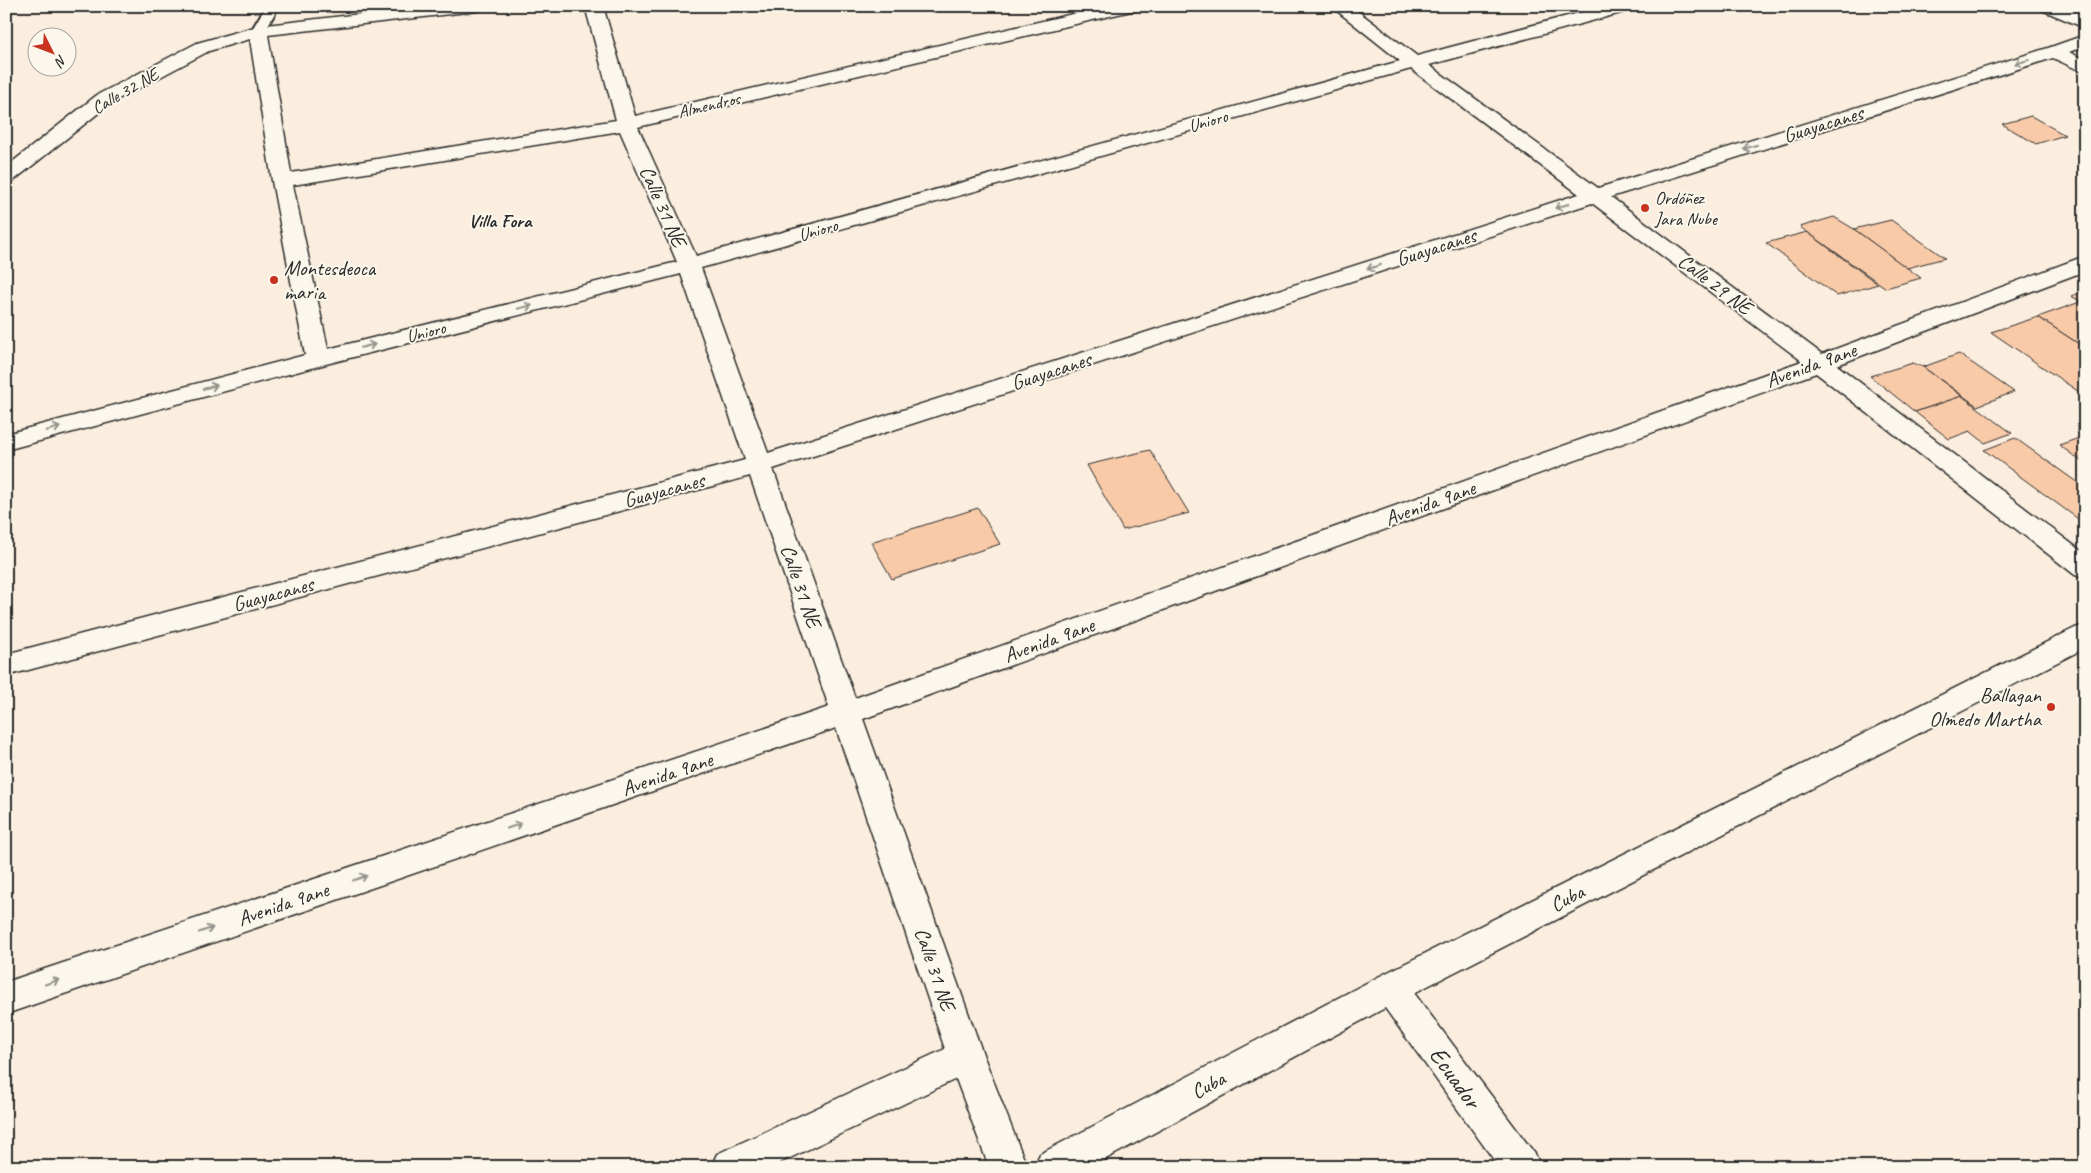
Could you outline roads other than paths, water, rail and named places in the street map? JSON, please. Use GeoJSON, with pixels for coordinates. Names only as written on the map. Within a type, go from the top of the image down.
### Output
{"type":"FeatureCollection","features":[{"type":"Feature","properties":{"kind":"street","name":"Calle 32 NE"},"geometry":{"type":"LineString","coordinates":[[6,177],[104,99],[203,47],[258,31],[476,6]]}},
{"type":"Feature","properties":{"kind":"street","name":"Calle 31 NE"},"geometry":{"type":"LineString","coordinates":[[594,6],[627,124],[689,265],[966,1057],[1008,1167]]}},
{"type":"Feature","properties":{"kind":"street","name":"Almendros"},"geometry":{"type":"LineString","coordinates":[[282,181],[627,124],[1131,6]]}},
{"type":"Feature","properties":{"kind":"street","name":"Calle 29 NE"},"geometry":{"type":"LineString","coordinates":[[1340,6],[1413,64],[1596,195],[1820,362],[2085,568]]}},
{"type":"Feature","properties":{"kind":"street","name":"Unioro"},"geometry":{"type":"LineString","coordinates":[[6,442],[318,359],[689,265],[1626,6]]}},
{"type":"Feature","properties":{"kind":"street"},"geometry":{"type":"LineString","coordinates":[[2048,6],[2085,23]]}},
{"type":"Feature","properties":{"kind":"street"},"geometry":{"type":"LineString","coordinates":[[258,31],[282,181],[318,359]]}},
{"type":"Feature","properties":{"kind":"street","name":"Guayacanes"},"geometry":{"type":"LineString","coordinates":[[6,665],[759,465],[1596,195],[2054,52],[2085,40]]}},
{"type":"Feature","properties":{"kind":"street"},"geometry":{"type":"LineString","coordinates":[[2054,52],[2085,67]]}},
{"type":"Feature","properties":{"kind":"street","name":"Avenida 9ane"},"geometry":{"type":"LineString","coordinates":[[6,998],[845,713],[1820,362],[2085,263]]}},
{"type":"Feature","properties":{"kind":"street","name":"Cuba"},"geometry":{"type":"LineString","coordinates":[[1053,1167],[1390,988],[2085,635]]}},
{"type":"Feature","properties":{"kind":"street","name":"Ecuador"},"geometry":{"type":"LineString","coordinates":[[1390,988],[1522,1167]]}},
{"type":"Feature","properties":{"kind":"street"},"geometry":{"type":"LineString","coordinates":[[730,1167],[966,1057]]}},
{"type":"Feature","properties":{"kind":"lane"},"geometry":{"type":"LineString","coordinates":[[258,31],[273,6]]}},
{"type":"Feature","properties":{"kind":"place","name":"Ordóñez Jara Nube"},"geometry":{"type":"Point","coordinates":[1645,208]}},
{"type":"Feature","properties":{"kind":"place","name":"Montesdeoca maria"},"geometry":{"type":"Point","coordinates":[274,280]}},
{"type":"Feature","properties":{"kind":"place","name":"Ballagan Olmedo Martha"},"geometry":{"type":"Point","coordinates":[2051,707]}},
{"type":"Feature","properties":{"kind":"district","name":"Villa Fora"},"geometry":{"type":"Point","coordinates":[500,220]}}]}
